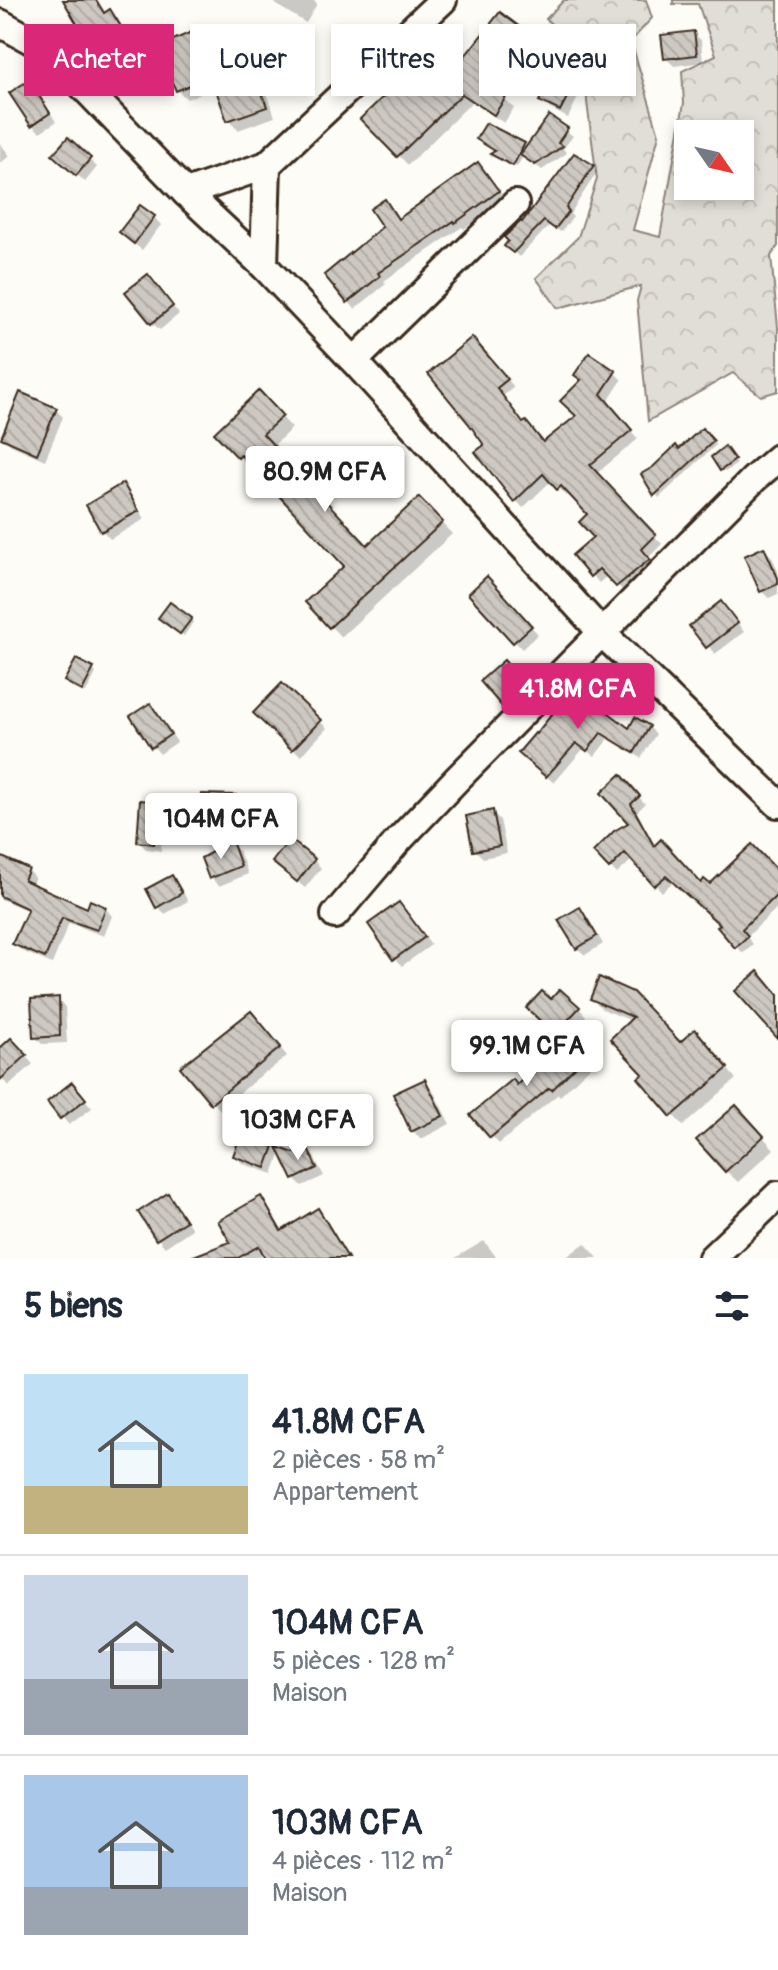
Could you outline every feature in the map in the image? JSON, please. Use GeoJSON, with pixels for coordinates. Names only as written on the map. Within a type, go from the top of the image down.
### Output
{"type":"FeatureCollection","features":[{"type":"Feature","properties":{"kind":"street"},"geometry":{"type":"LineString","coordinates":[[186,193],[267,165],[443,0]]}},
{"type":"Feature","properties":{"kind":"street"},"geometry":{"type":"LineString","coordinates":[[0,23],[47,49],[186,193],[264,266],[603,634],[778,804]]}},
{"type":"Feature","properties":{"kind":"street"},"geometry":{"type":"LineString","coordinates":[[264,266],[267,165]]}},
{"type":"Feature","properties":{"kind":"street"},"geometry":{"type":"LineString","coordinates":[[354,361],[515,204]]}},
{"type":"Feature","properties":{"kind":"street"},"geometry":{"type":"LineString","coordinates":[[335,915],[407,831],[778,458]]}},
{"type":"Feature","properties":{"kind":"street"},"geometry":{"type":"LineString","coordinates":[[712,1258],[778,1195]]}},
{"type":"Feature","properties":{"kind":"green space"},"geometry":{"type":"Polygon","coordinates":[[[564,0],[646,0],[652,18],[636,36],[636,24],[551,24],[546,19],[564,0]]]}},
{"type":"Feature","properties":{"kind":"green space"},"geometry":{"type":"Polygon","coordinates":[[[673,0],[778,0],[778,246],[771,256],[778,327],[778,391],[761,396],[733,373],[648,421],[637,301],[641,286],[558,308],[536,278],[578,237],[597,179],[587,96],[636,96],[636,58],[659,135],[633,230],[660,237],[674,159],[674,200],[754,200],[754,120],[681,120],[684,103],[682,71],[716,55],[698,4],[673,4],[673,0]]]}},
{"type":"Feature","properties":{"kind":"building"},"geometry":{"type":"Polygon","coordinates":[[[63,0],[96,0],[104,13],[110,9],[119,24],[77,24],[63,0]]]}},
{"type":"Feature","properties":{"kind":"building"},"geometry":{"type":"Polygon","coordinates":[[[500,12],[516,24],[490,24],[500,12]]]}},
{"type":"Feature","properties":{"kind":"building"},"geometry":{"type":"Polygon","coordinates":[[[694,31],[697,55],[664,59],[661,35],[694,31]]]}},
{"type":"Feature","properties":{"kind":"building"},"geometry":{"type":"Polygon","coordinates":[[[190,33],[190,85],[176,91],[174,86],[174,40],[190,33]]]}},
{"type":"Feature","properties":{"kind":"building"},"geometry":{"type":"Polygon","coordinates":[[[479,38],[479,96],[506,97],[494,115],[463,95],[463,58],[479,38]]]}},
{"type":"Feature","properties":{"kind":"building"},"geometry":{"type":"Polygon","coordinates":[[[24,83],[24,96],[39,96],[50,113],[31,126],[9,93],[24,83]]]}},
{"type":"Feature","properties":{"kind":"building"},"geometry":{"type":"Polygon","coordinates":[[[218,96],[263,96],[267,107],[227,121],[218,96]]]}},
{"type":"Feature","properties":{"kind":"building"},"geometry":{"type":"Polygon","coordinates":[[[384,96],[460,96],[397,157],[360,119],[384,96]]]}},
{"type":"Feature","properties":{"kind":"building"},"geometry":{"type":"Polygon","coordinates":[[[542,96],[568,96],[560,111],[539,101],[542,96]]]}},
{"type":"Feature","properties":{"kind":"building"},"geometry":{"type":"Polygon","coordinates":[[[549,115],[568,128],[558,143],[563,146],[535,165],[520,155],[549,115]]]}},
{"type":"Feature","properties":{"kind":"building"},"geometry":{"type":"Polygon","coordinates":[[[486,123],[525,143],[513,166],[490,154],[495,151],[476,139],[486,123]]]}},
{"type":"Feature","properties":{"kind":"building"},"geometry":{"type":"Polygon","coordinates":[[[68,137],[91,158],[76,176],[52,155],[68,137]]]}},
{"type":"Feature","properties":{"kind":"building"},"geometry":{"type":"Polygon","coordinates":[[[574,153],[594,165],[566,208],[569,211],[555,229],[544,221],[513,253],[504,246],[508,241],[504,237],[522,222],[574,153]]]}},
{"type":"Feature","properties":{"kind":"building"},"geometry":{"type":"Polygon","coordinates":[[[478,162],[499,191],[378,273],[380,276],[347,303],[324,275],[382,227],[370,209],[385,199],[398,219],[478,162]]]}},
{"type":"Feature","properties":{"kind":"building"},"geometry":{"type":"Polygon","coordinates":[[[140,205],[155,216],[134,244],[119,232],[140,205]]]}},
{"type":"Feature","properties":{"kind":"building"},"geometry":{"type":"Polygon","coordinates":[[[148,274],[173,306],[151,324],[125,292],[148,274]]]}},
{"type":"Feature","properties":{"kind":"building"},"geometry":{"type":"Polygon","coordinates":[[[472,337],[508,379],[497,388],[523,423],[526,421],[543,442],[576,416],[560,401],[581,380],[574,375],[589,353],[616,371],[601,394],[632,430],[590,465],[656,535],[642,549],[650,559],[616,587],[599,569],[590,577],[572,555],[593,537],[579,522],[587,514],[561,486],[557,490],[543,474],[514,502],[475,452],[484,445],[428,374],[472,337]]]}},
{"type":"Feature","properties":{"kind":"building"},"geometry":{"type":"Polygon","coordinates":[[[259,390],[283,416],[263,434],[367,545],[419,497],[443,522],[329,628],[305,602],[344,566],[241,455],[238,458],[214,433],[259,390]]]}},
{"type":"Feature","properties":{"kind":"building"},"geometry":{"type":"Polygon","coordinates":[[[20,392],[57,408],[37,454],[1,438],[20,392]]]}},
{"type":"Feature","properties":{"kind":"building"},"geometry":{"type":"Polygon","coordinates":[[[702,428],[714,441],[654,496],[641,474],[676,445],[679,449],[702,428]]]}},
{"type":"Feature","properties":{"kind":"building"},"geometry":{"type":"Polygon","coordinates":[[[725,446],[735,460],[720,471],[711,457],[725,446]]]}},
{"type":"Feature","properties":{"kind":"building"},"geometry":{"type":"Polygon","coordinates":[[[123,483],[139,511],[101,532],[86,505],[123,483]]]}},
{"type":"Feature","properties":{"kind":"building"},"geometry":{"type":"Polygon","coordinates":[[[764,547],[778,584],[760,592],[744,556],[764,547]]]}},
{"type":"Feature","properties":{"kind":"building"},"geometry":{"type":"Polygon","coordinates":[[[487,576],[532,626],[513,643],[468,594],[487,576]]]}},
{"type":"Feature","properties":{"kind":"building"},"geometry":{"type":"Polygon","coordinates":[[[721,601],[738,623],[706,648],[689,626],[721,601]]]}},
{"type":"Feature","properties":{"kind":"building"},"geometry":{"type":"Polygon","coordinates":[[[170,602],[192,618],[180,634],[158,618],[170,602]]]}},
{"type":"Feature","properties":{"kind":"building"},"geometry":{"type":"Polygon","coordinates":[[[76,659],[94,668],[82,691],[64,681],[76,659]]]}},
{"type":"Feature","properties":{"kind":"building"},"geometry":{"type":"Polygon","coordinates":[[[504,660],[526,686],[504,709],[480,681],[504,660]]]}},
{"type":"Feature","properties":{"kind":"building"},"geometry":{"type":"Polygon","coordinates":[[[282,683],[321,720],[292,750],[253,713],[282,683]]]}},
{"type":"Feature","properties":{"kind":"building"},"geometry":{"type":"Polygon","coordinates":[[[577,683],[596,698],[593,701],[629,728],[635,717],[650,726],[634,753],[601,733],[587,751],[576,743],[546,777],[518,753],[577,683]]]}},
{"type":"Feature","properties":{"kind":"building"},"geometry":{"type":"Polygon","coordinates":[[[150,703],[171,734],[151,748],[130,716],[150,703]]]}},
{"type":"Feature","properties":{"kind":"building"},"geometry":{"type":"Polygon","coordinates":[[[621,774],[640,796],[631,804],[654,846],[661,839],[701,883],[704,879],[710,884],[752,844],[778,871],[778,894],[742,929],[748,936],[735,948],[717,927],[720,925],[666,876],[654,886],[625,853],[609,869],[593,852],[614,831],[628,823],[601,793],[621,774]]]}},
{"type":"Feature","properties":{"kind":"building"},"geometry":{"type":"Polygon","coordinates":[[[201,794],[236,795],[234,824],[200,823],[201,794]]]}},
{"type":"Feature","properties":{"kind":"building"},"geometry":{"type":"Polygon","coordinates":[[[140,800],[157,802],[154,844],[137,842],[140,800]]]}},
{"type":"Feature","properties":{"kind":"building"},"geometry":{"type":"Polygon","coordinates":[[[493,810],[500,846],[473,851],[466,816],[493,810]]]}},
{"type":"Feature","properties":{"kind":"building"},"geometry":{"type":"Polygon","coordinates":[[[290,839],[315,859],[297,882],[272,862],[290,839]]]}},
{"type":"Feature","properties":{"kind":"building"},"geometry":{"type":"Polygon","coordinates":[[[232,841],[241,866],[209,879],[201,858],[232,841]]]}},
{"type":"Feature","properties":{"kind":"building"},"geometry":{"type":"Polygon","coordinates":[[[0,856],[29,869],[24,880],[87,908],[90,900],[106,907],[97,930],[62,918],[45,958],[12,944],[28,909],[0,896],[0,856]]]}},
{"type":"Feature","properties":{"kind":"building"},"geometry":{"type":"Polygon","coordinates":[[[172,875],[182,893],[156,908],[146,889],[172,875]]]}},
{"type":"Feature","properties":{"kind":"building"},"geometry":{"type":"Polygon","coordinates":[[[399,902],[425,937],[393,960],[368,924],[399,902]]]}},
{"type":"Feature","properties":{"kind":"building"},"geometry":{"type":"Polygon","coordinates":[[[580,907],[597,936],[576,949],[558,920],[580,907]]]}},
{"type":"Feature","properties":{"kind":"building"},"geometry":{"type":"Polygon","coordinates":[[[758,971],[778,995],[778,1039],[735,991],[758,971]]]}},
{"type":"Feature","properties":{"kind":"building"},"geometry":{"type":"Polygon","coordinates":[[[599,977],[633,992],[680,1042],[695,1029],[728,1068],[671,1117],[638,1078],[643,1074],[610,1039],[633,1017],[590,999],[599,977]]]}},
{"type":"Feature","properties":{"kind":"building"},"geometry":{"type":"Polygon","coordinates":[[[560,989],[580,1007],[555,1034],[526,1008],[542,991],[551,999],[560,989]]]}},
{"type":"Feature","properties":{"kind":"building"},"geometry":{"type":"Polygon","coordinates":[[[59,997],[60,1036],[33,1038],[31,999],[59,997]]]}},
{"type":"Feature","properties":{"kind":"building"},"geometry":{"type":"Polygon","coordinates":[[[251,1011],[281,1047],[211,1104],[180,1067],[251,1011]]]}},
{"type":"Feature","properties":{"kind":"building"},"geometry":{"type":"Polygon","coordinates":[[[564,1037],[585,1057],[552,1090],[549,1088],[490,1138],[470,1115],[513,1079],[517,1085],[564,1037]]]}},
{"type":"Feature","properties":{"kind":"building"},"geometry":{"type":"Polygon","coordinates":[[[11,1038],[27,1055],[0,1080],[0,1048],[11,1038]]]}},
{"type":"Feature","properties":{"kind":"building"},"geometry":{"type":"Polygon","coordinates":[[[425,1079],[443,1116],[411,1132],[393,1094],[425,1079]]]}},
{"type":"Feature","properties":{"kind":"building"},"geometry":{"type":"Polygon","coordinates":[[[72,1082],[86,1099],[60,1119],[47,1102],[72,1082]]]}},
{"type":"Feature","properties":{"kind":"building"},"geometry":{"type":"Polygon","coordinates":[[[736,1105],[764,1136],[725,1172],[696,1140],[736,1105]]]}},
{"type":"Feature","properties":{"kind":"building"},"geometry":{"type":"Polygon","coordinates":[[[241,1134],[274,1146],[266,1168],[233,1156],[241,1134]]]}},
{"type":"Feature","properties":{"kind":"building"},"geometry":{"type":"Polygon","coordinates":[[[277,1147],[294,1153],[307,1147],[317,1168],[293,1180],[277,1147]]]}},
{"type":"Feature","properties":{"kind":"building"},"geometry":{"type":"Polygon","coordinates":[[[168,1193],[186,1221],[156,1240],[138,1212],[168,1193]]]}},
{"type":"Feature","properties":{"kind":"building"},"geometry":{"type":"Polygon","coordinates":[[[261,1196],[281,1231],[318,1208],[348,1258],[265,1258],[259,1246],[238,1258],[191,1258],[230,1242],[218,1221],[261,1196]]]}}]}
